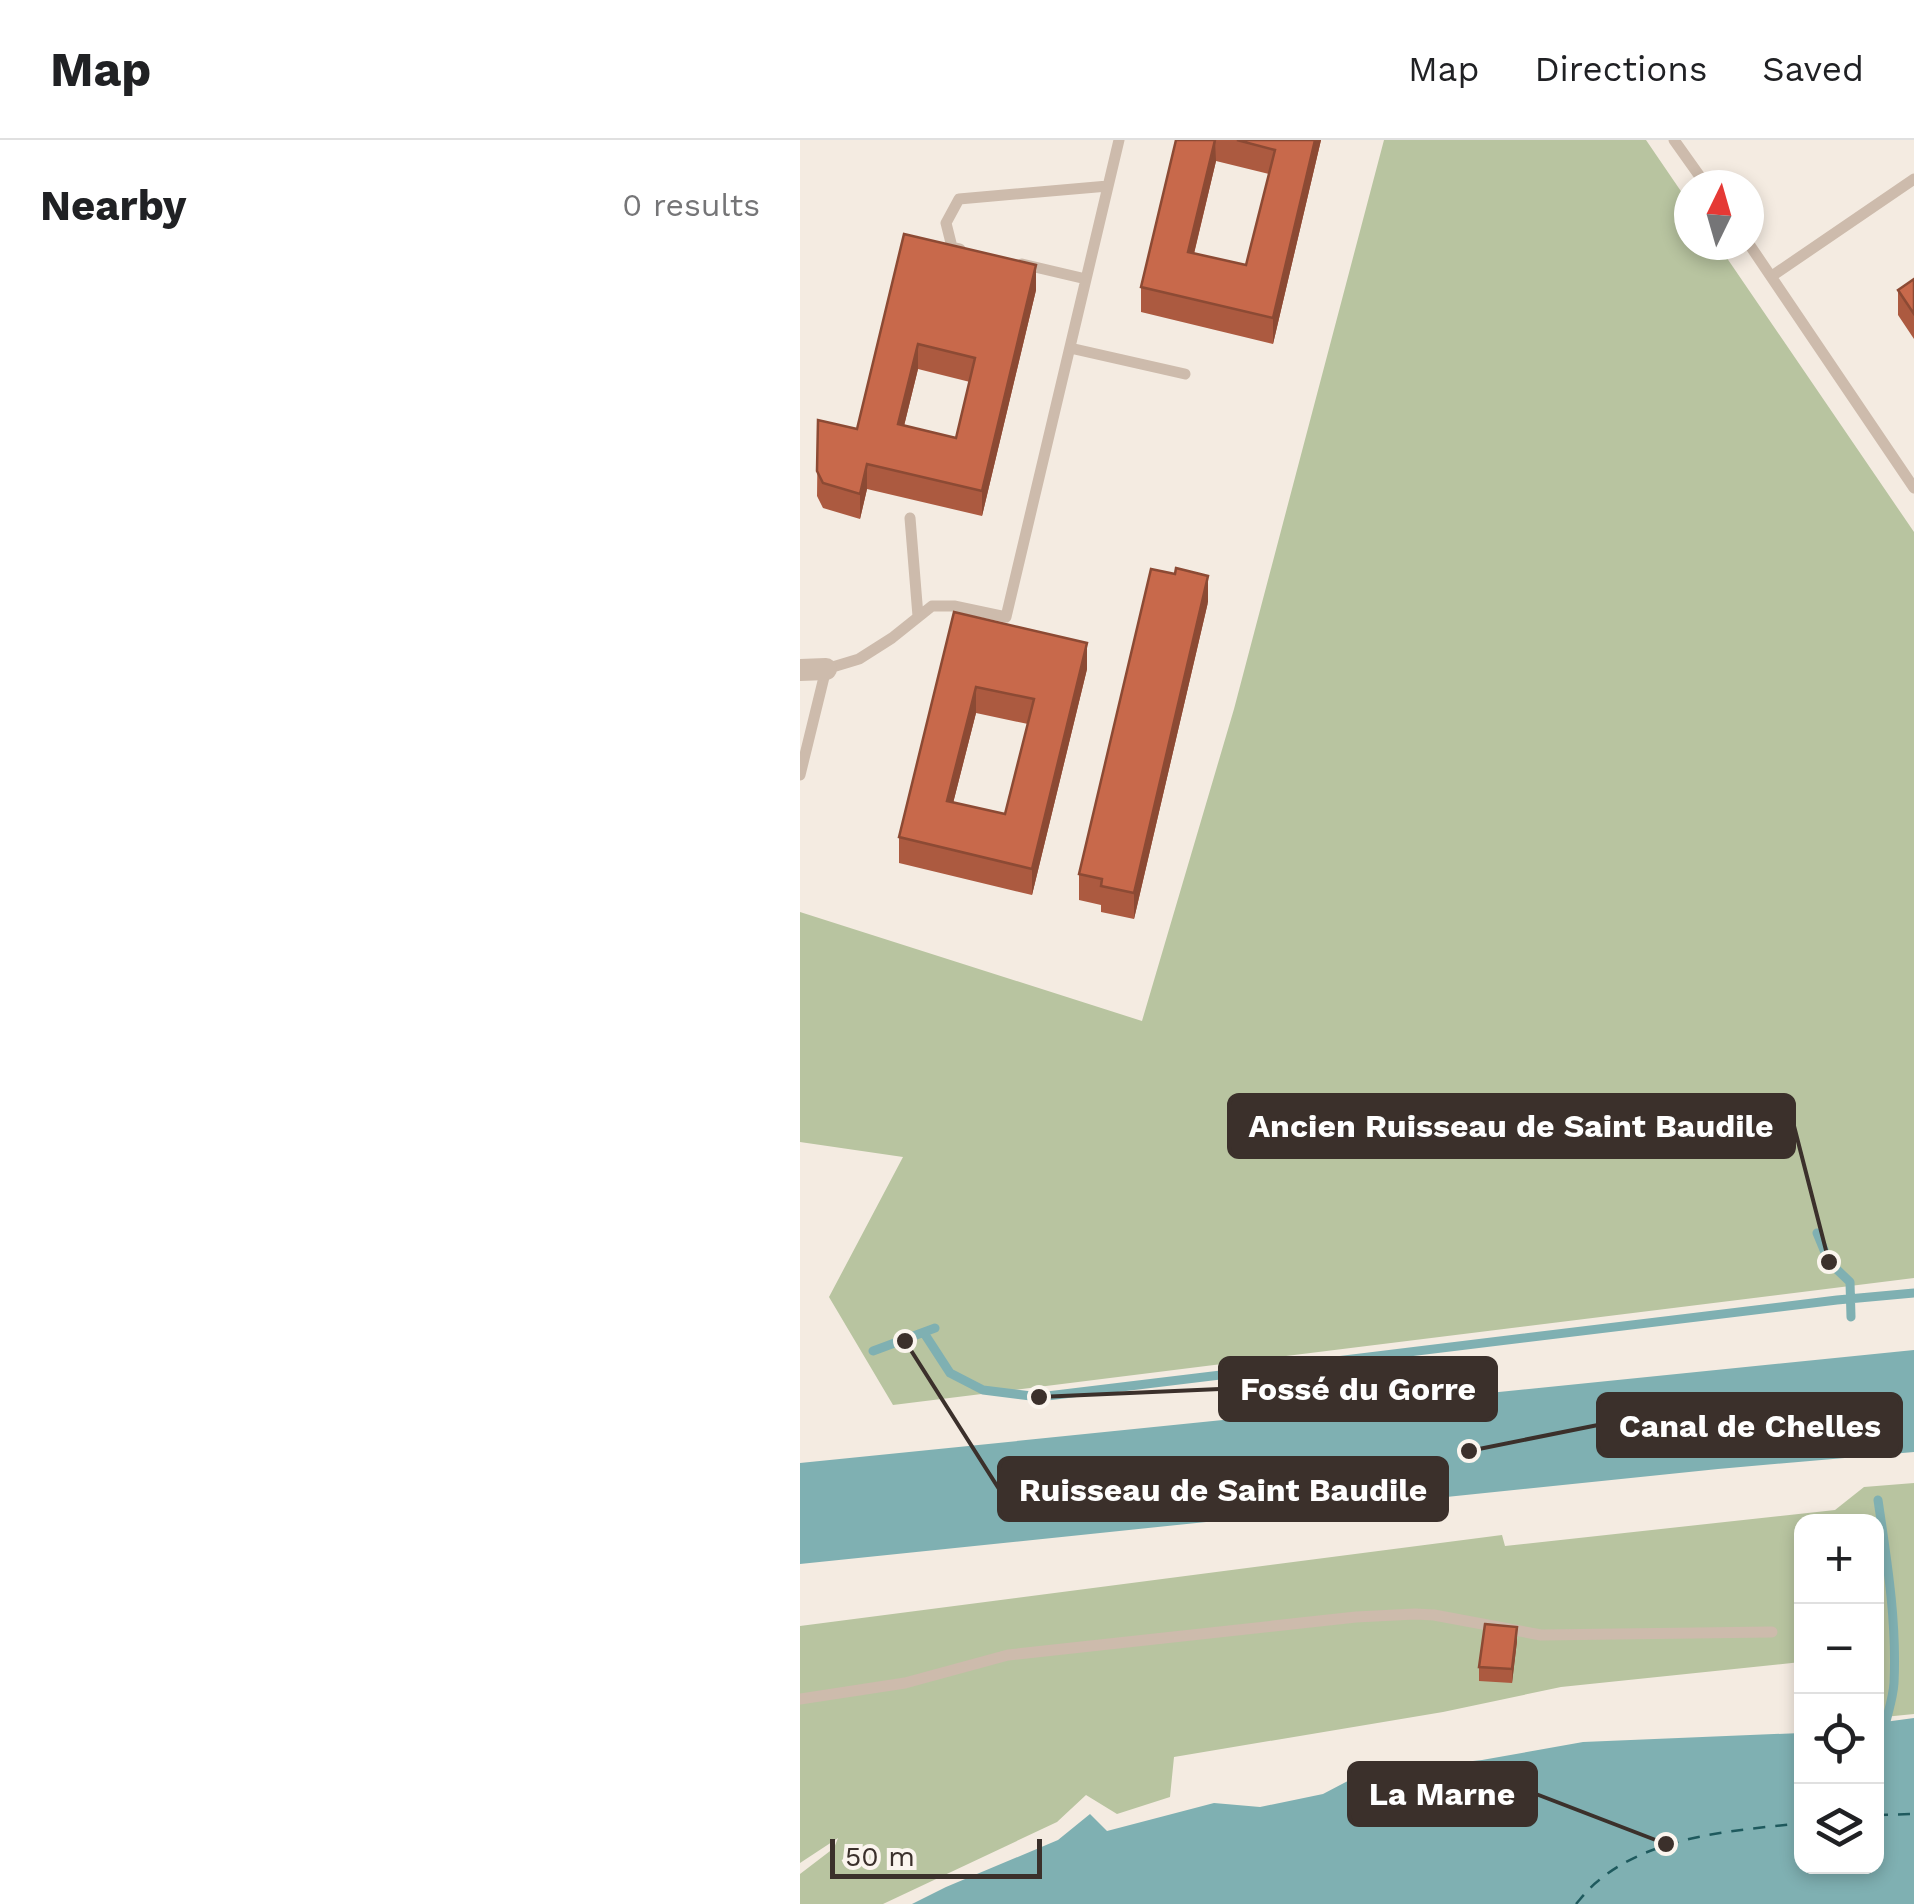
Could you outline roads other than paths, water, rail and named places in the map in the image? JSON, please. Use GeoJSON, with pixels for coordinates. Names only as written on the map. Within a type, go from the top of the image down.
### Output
{"type":"FeatureCollection","features":[{"type":"Feature","properties":{"kind":"street"},"geometry":{"type":"LineString","coordinates":[[800,670],[826,669]]}},
{"type":"Feature","properties":{"kind":"lane"},"geometry":{"type":"LineString","coordinates":[[800,775],[826,669],[859,659],[932,606],[954,606],[1006,617],[1119,140]]}},
{"type":"Feature","properties":{"kind":"lane"},"geometry":{"type":"LineString","coordinates":[[1674,140],[1695,170]]}},
{"type":"Feature","properties":{"kind":"lane"},"geometry":{"type":"LineString","coordinates":[[1772,276],[1914,179]]}},
{"type":"Feature","properties":{"kind":"lane"},"geometry":{"type":"LineString","coordinates":[[969,252],[952,248],[946,223],[960,198],[1108,186]]}},
{"type":"Feature","properties":{"kind":"lane"},"geometry":{"type":"LineString","coordinates":[[1003,260],[1086,279]]}},
{"type":"Feature","properties":{"kind":"lane"},"geometry":{"type":"LineString","coordinates":[[1760,260],[1914,488]]}},
{"type":"Feature","properties":{"kind":"lane"},"geometry":{"type":"LineString","coordinates":[[1070,348],[1185,374]]}},
{"type":"Feature","properties":{"kind":"lane"},"geometry":{"type":"LineString","coordinates":[[910,518],[918,616]]}},
{"type":"Feature","properties":{"kind":"lane"},"geometry":{"type":"LineString","coordinates":[[800,1699],[904,1682],[1027,1653],[1373,1616],[1434,1615],[1541,1635],[1772,1632]]}},
{"type":"Feature","properties":{"kind":"water"},"geometry":{"type":"Polygon","coordinates":[[[1914,1350],[1914,1452],[800,1564],[800,1463],[1914,1350]]]}},
{"type":"Feature","properties":{"kind":"water"},"geometry":{"type":"Polygon","coordinates":[[[1914,1718],[1914,1904],[912,1904],[1058,1840],[1090,1814],[1107,1831],[1214,1803],[1260,1807],[1323,1794],[1363,1773],[1482,1760],[1583,1742],[1794,1733],[1794,1874],[1884,1874],[1884,1722],[1914,1718]]]}},
{"type":"Feature","properties":{"kind":"waterway"},"geometry":{"type":"LineString","coordinates":[[1817,1233],[1829,1262],[1850,1282],[1851,1317]]}},
{"type":"Feature","properties":{"kind":"waterway"},"geometry":{"type":"LineString","coordinates":[[924,1333],[950,1373],[983,1390],[1039,1397],[1914,1293]]}},
{"type":"Feature","properties":{"kind":"waterway"},"geometry":{"type":"LineString","coordinates":[[873,1351],[935,1328]]}},
{"type":"Feature","properties":{"kind":"waterway"},"geometry":{"type":"LineString","coordinates":[[1878,1500],[1895,1660],[1884,1730]]}},
{"type":"Feature","properties":{"kind":"place","name":"Ancien Ruisseau de Saint Baudile"},"geometry":{"type":"Point","coordinates":[1829,1262]}},
{"type":"Feature","properties":{"kind":"place","name":"Ruisseau de Saint Baudile"},"geometry":{"type":"Point","coordinates":[905,1341]}},
{"type":"Feature","properties":{"kind":"place","name":"Fossé du Gorre"},"geometry":{"type":"Point","coordinates":[1039,1397]}},
{"type":"Feature","properties":{"kind":"place","name":"Canal de Chelles"},"geometry":{"type":"Point","coordinates":[1469,1451]}},
{"type":"Feature","properties":{"kind":"place","name":"La Marne"},"geometry":{"type":"Point","coordinates":[1666,1844]}}]}
